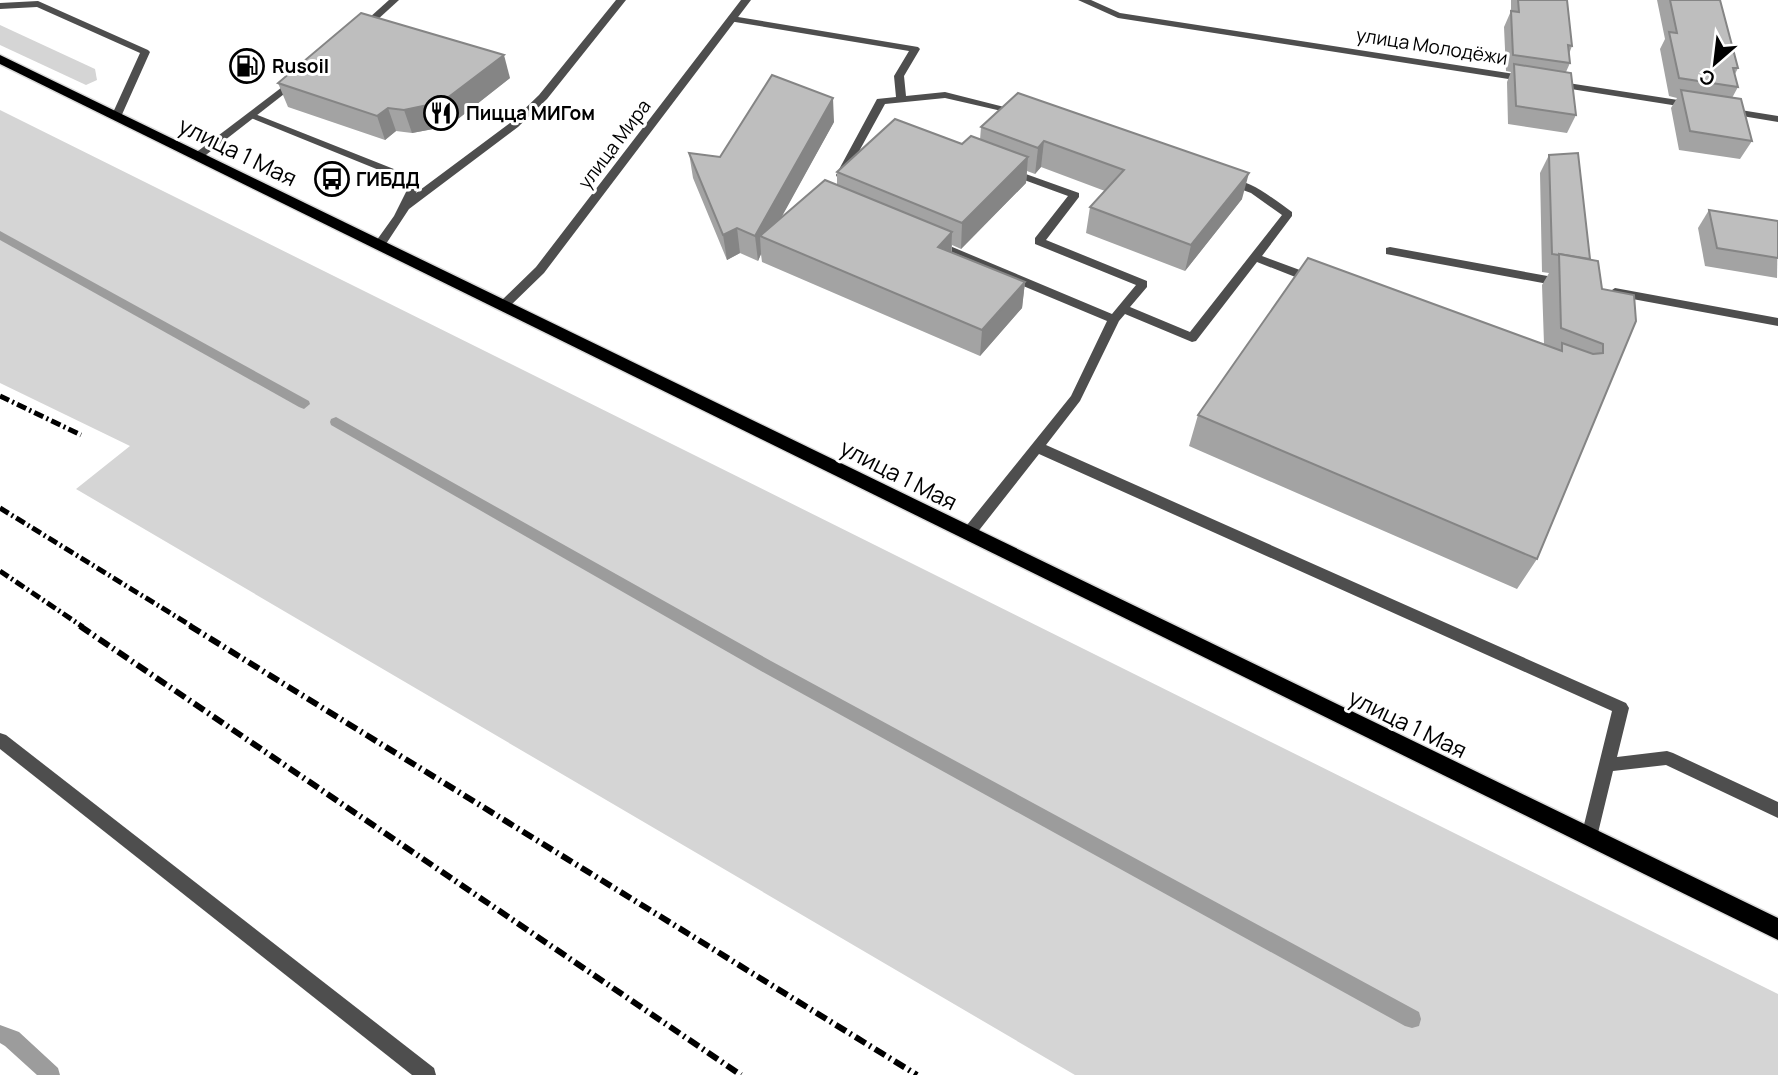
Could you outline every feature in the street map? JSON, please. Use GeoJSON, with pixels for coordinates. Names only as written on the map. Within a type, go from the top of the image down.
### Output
{"type":"FeatureCollection","features":[{"type":"Feature","properties":{"kind":"main road","name":"улица 1 Мая"},"geometry":{"type":"LineString","coordinates":[[0,58],[1778,929]]}},
{"type":"Feature","properties":{"kind":"street"},"geometry":{"type":"LineString","coordinates":[[352,38],[394,0]]}},
{"type":"Feature","properties":{"kind":"street"},"geometry":{"type":"LineString","coordinates":[[406,206],[514,125],[543,97],[621,0]]}},
{"type":"Feature","properties":{"kind":"street","name":"улица Мира"},"geometry":{"type":"LineString","coordinates":[[505,304],[540,270],[746,0]]}},
{"type":"Feature","properties":{"kind":"street","name":"улица Молодёжи"},"geometry":{"type":"LineString","coordinates":[[1083,0],[1118,15],[1709,108]]}},
{"type":"Feature","properties":{"kind":"street"},"geometry":{"type":"LineString","coordinates":[[0,6],[38,4],[145,52],[116,117]]}},
{"type":"Feature","properties":{"kind":"street"},"geometry":{"type":"LineString","coordinates":[[732,19],[915,48],[899,76],[901,99]]}},
{"type":"Feature","properties":{"kind":"street"},"geometry":{"type":"LineString","coordinates":[[198,156],[312,69]]}},
{"type":"Feature","properties":{"kind":"street"},"geometry":{"type":"LineString","coordinates":[[834,188],[881,101],[945,95],[1026,114]]}},
{"type":"Feature","properties":{"kind":"street"},"geometry":{"type":"LineString","coordinates":[[1723,110],[1778,118]]}},
{"type":"Feature","properties":{"kind":"street"},"geometry":{"type":"LineString","coordinates":[[251,116],[410,179],[414,186],[406,206],[380,244]]}},
{"type":"Feature","properties":{"kind":"street"},"geometry":{"type":"LineString","coordinates":[[871,119],[884,124]]}},
{"type":"Feature","properties":{"kind":"street"},"geometry":{"type":"LineString","coordinates":[[968,534],[1076,398],[1114,319],[1143,284],[1039,242],[1075,195],[999,167]]}},
{"type":"Feature","properties":{"kind":"street"},"geometry":{"type":"LineString","coordinates":[[1122,308],[1192,338],[1288,214],[1255,191],[1217,178]]}},
{"type":"Feature","properties":{"kind":"street"},"geometry":{"type":"LineString","coordinates":[[927,241],[1114,319]]}},
{"type":"Feature","properties":{"kind":"street"},"geometry":{"type":"LineString","coordinates":[[1390,251],[1577,286]]}},
{"type":"Feature","properties":{"kind":"street"},"geometry":{"type":"LineString","coordinates":[[1255,257],[1319,282]]}},
{"type":"Feature","properties":{"kind":"street"},"geometry":{"type":"LineString","coordinates":[[1604,290],[1778,322]]}},
{"type":"Feature","properties":{"kind":"street"},"geometry":{"type":"LineString","coordinates":[[1038,447],[1621,708],[1589,837]]}},
{"type":"Feature","properties":{"kind":"street"},"geometry":{"type":"LineString","coordinates":[[0,740],[427,1075]]}},
{"type":"Feature","properties":{"kind":"street"},"geometry":{"type":"LineString","coordinates":[[1606,765],[1667,758],[1778,810]]}},
{"type":"Feature","properties":{"kind":"shaded area"},"geometry":{"type":"Polygon","coordinates":[[[0,25],[95,69],[97,80],[86,85],[0,45],[0,25]]]}},
{"type":"Feature","properties":{"kind":"shaded area"},"geometry":{"type":"Polygon","coordinates":[[[0,110],[1778,994],[1778,1075],[1075,1075],[76,489],[130,446],[0,383],[0,110]]]}},
{"type":"Feature","properties":{"kind":"building"},"geometry":{"type":"Polygon","coordinates":[[[1518,0],[1567,0],[1572,46],[1568,45],[1570,63],[1513,55],[1511,11],[1519,12],[1518,0]]]}},
{"type":"Feature","properties":{"kind":"building"},"geometry":{"type":"Polygon","coordinates":[[[1670,0],[1720,0],[1738,68],[1733,68],[1738,87],[1679,78],[1669,32],[1677,33],[1670,0]]]}},
{"type":"Feature","properties":{"kind":"building"},"geometry":{"type":"Polygon","coordinates":[[[361,13],[504,55],[442,102],[404,110],[388,108],[377,116],[278,83],[361,13]]]}},
{"type":"Feature","properties":{"kind":"building"},"geometry":{"type":"Polygon","coordinates":[[[1514,64],[1571,73],[1576,115],[1516,106],[1514,64]]]}},
{"type":"Feature","properties":{"kind":"building"},"geometry":{"type":"Polygon","coordinates":[[[772,75],[833,98],[755,236],[737,228],[723,235],[689,153],[720,157],[772,75]]]}},
{"type":"Feature","properties":{"kind":"building"},"geometry":{"type":"Polygon","coordinates":[[[1681,90],[1741,99],[1752,141],[1690,131],[1681,90]]]}},
{"type":"Feature","properties":{"kind":"building"},"geometry":{"type":"Polygon","coordinates":[[[1018,93],[1249,173],[1191,245],[1090,207],[1124,170],[1044,141],[1038,148],[981,127],[1018,93]]]}},
{"type":"Feature","properties":{"kind":"building"},"geometry":{"type":"Polygon","coordinates":[[[895,119],[962,144],[971,136],[1028,157],[962,223],[837,172],[895,119]]]}},
{"type":"Feature","properties":{"kind":"building"},"geometry":{"type":"Polygon","coordinates":[[[1578,153],[1590,259],[1552,254],[1549,155],[1578,153]]]}},
{"type":"Feature","properties":{"kind":"building"},"geometry":{"type":"Polygon","coordinates":[[[825,180],[952,232],[938,247],[1025,282],[982,330],[760,236],[825,180]]]}},
{"type":"Feature","properties":{"kind":"building"},"geometry":{"type":"Polygon","coordinates":[[[1709,210],[1778,221],[1778,258],[1717,248],[1709,210]]]}},
{"type":"Feature","properties":{"kind":"building"},"geometry":{"type":"Polygon","coordinates":[[[1559,254],[1598,261],[1602,289],[1634,295],[1636,321],[1537,559],[1198,415],[1308,258],[1562,351],[1562,343],[1593,354],[1603,353],[1603,344],[1561,328],[1559,254]]]}},
{"type":"Feature","properties":{"kind":"waterway"},"geometry":{"type":"LineString","coordinates":[[0,235],[304,404]]}},
{"type":"Feature","properties":{"kind":"waterway"},"geometry":{"type":"LineString","coordinates":[[336,422],[766,666],[1412,1019]]}},
{"type":"Feature","properties":{"kind":"waterway"},"geometry":{"type":"LineString","coordinates":[[0,1034],[12,1039],[51,1075]]}},
{"type":"Feature","properties":{"kind":"railway"},"geometry":{"type":"LineString","coordinates":[[0,396],[81,435]]}},
{"type":"Feature","properties":{"kind":"railway"},"geometry":{"type":"LineString","coordinates":[[0,508],[193,627]]}},
{"type":"Feature","properties":{"kind":"railway"},"geometry":{"type":"LineString","coordinates":[[0,571],[83,627]]}},
{"type":"Feature","properties":{"kind":"railway"},"geometry":{"type":"LineString","coordinates":[[80,626],[741,1075]]}},
{"type":"Feature","properties":{"kind":"railway"},"geometry":{"type":"LineString","coordinates":[[190,626],[917,1075]]}},
{"type":"Feature","properties":{"kind":"place","name":"Rusoil"},"geometry":{"type":"Point","coordinates":[247,66]}},
{"type":"Feature","properties":{"kind":"place","name":"Пицца МИГом"},"geometry":{"type":"Point","coordinates":[441,113]}},
{"type":"Feature","properties":{"kind":"place","name":"ГИБДД"},"geometry":{"type":"Point","coordinates":[332,179]}}]}
